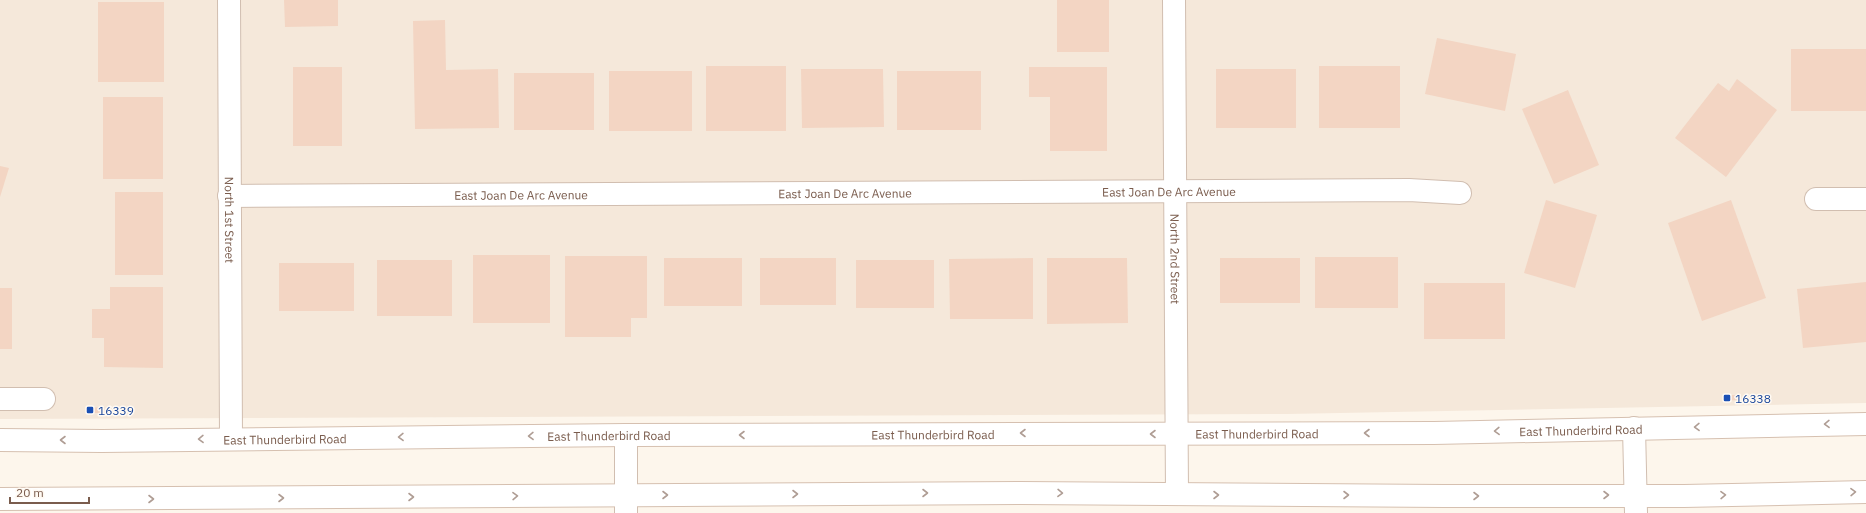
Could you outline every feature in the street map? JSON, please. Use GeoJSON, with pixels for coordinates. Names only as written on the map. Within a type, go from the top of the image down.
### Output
{"type":"FeatureCollection","features":[{"type":"Feature","properties":{"kind":"main road","name":"North 1st Street"},"geometry":{"type":"LineString","coordinates":[[228,0],[231,439]]}},
{"type":"Feature","properties":{"kind":"main road","name":"North 2nd Street"},"geometry":{"type":"LineString","coordinates":[[1174,0],[1177,494]]}},
{"type":"Feature","properties":{"kind":"main road","name":"East Joan De Arc Avenue"},"geometry":{"type":"LineString","coordinates":[[229,196],[1408,190],[1460,193]]}},
{"type":"Feature","properties":{"kind":"main road"},"geometry":{"type":"LineString","coordinates":[[1816,199],[1866,199]]}},
{"type":"Feature","properties":{"kind":"main road"},"geometry":{"type":"LineString","coordinates":[[0,399],[44,399]]}},
{"type":"Feature","properties":{"kind":"main road","name":"East Thunderbird Road"},"geometry":{"type":"LineString","coordinates":[[0,440],[626,435],[1434,433],[1866,424]]}},
{"type":"Feature","properties":{"kind":"main road"},"geometry":{"type":"LineString","coordinates":[[1634,428],[1635,504]]}},
{"type":"Feature","properties":{"kind":"main road"},"geometry":{"type":"LineString","coordinates":[[626,435],[626,504]]}},
{"type":"Feature","properties":{"kind":"main road"},"geometry":{"type":"LineString","coordinates":[[0,499],[626,504],[1021,492],[1635,504],[1866,492]]}},
{"type":"Feature","properties":{"kind":"shaded area"},"geometry":{"type":"Polygon","coordinates":[[[0,0],[1866,0],[1866,403],[1287,414],[0,419],[0,0]]]}},
{"type":"Feature","properties":{"kind":"building"},"geometry":{"type":"Polygon","coordinates":[[[284,0],[338,0],[338,26],[285,27],[284,0]]]}},
{"type":"Feature","properties":{"kind":"building"},"geometry":{"type":"Polygon","coordinates":[[[1057,0],[1109,0],[1109,52],[1057,52],[1057,0]]]}},
{"type":"Feature","properties":{"kind":"building"},"geometry":{"type":"Polygon","coordinates":[[[98,2],[164,2],[164,82],[98,82],[98,2]]]}},
{"type":"Feature","properties":{"kind":"building"},"geometry":{"type":"Polygon","coordinates":[[[445,20],[446,70],[498,69],[499,128],[415,129],[413,21],[445,20]]]}},
{"type":"Feature","properties":{"kind":"building"},"geometry":{"type":"Polygon","coordinates":[[[1437,38],[1516,54],[1505,111],[1425,94],[1437,38]]]}},
{"type":"Feature","properties":{"kind":"building"},"geometry":{"type":"Polygon","coordinates":[[[1791,49],[1866,49],[1866,111],[1791,111],[1791,49]]]}},
{"type":"Feature","properties":{"kind":"building"},"geometry":{"type":"Polygon","coordinates":[[[706,66],[786,66],[786,131],[706,131],[706,66]]]}},
{"type":"Feature","properties":{"kind":"building"},"geometry":{"type":"Polygon","coordinates":[[[1319,66],[1400,66],[1400,128],[1319,128],[1319,66]]]}},
{"type":"Feature","properties":{"kind":"building"},"geometry":{"type":"Polygon","coordinates":[[[293,67],[342,67],[342,146],[293,146],[293,67]]]}},
{"type":"Feature","properties":{"kind":"building"},"geometry":{"type":"Polygon","coordinates":[[[1029,67],[1107,67],[1107,151],[1050,151],[1050,97],[1029,97],[1029,67]]]}},
{"type":"Feature","properties":{"kind":"building"},"geometry":{"type":"Polygon","coordinates":[[[801,69],[883,69],[884,127],[802,128],[801,69]]]}},
{"type":"Feature","properties":{"kind":"building"},"geometry":{"type":"Polygon","coordinates":[[[1216,69],[1296,69],[1296,128],[1216,128],[1216,69]]]}},
{"type":"Feature","properties":{"kind":"building"},"geometry":{"type":"Polygon","coordinates":[[[609,71],[692,71],[692,131],[609,131],[609,71]]]}},
{"type":"Feature","properties":{"kind":"building"},"geometry":{"type":"Polygon","coordinates":[[[897,71],[981,71],[981,130],[897,130],[897,71]]]}},
{"type":"Feature","properties":{"kind":"building"},"geometry":{"type":"Polygon","coordinates":[[[514,73],[594,73],[594,130],[514,130],[514,73]]]}},
{"type":"Feature","properties":{"kind":"building"},"geometry":{"type":"Polygon","coordinates":[[[1737,79],[1777,110],[1726,177],[1675,138],[1718,83],[1729,91],[1737,79]]]}},
{"type":"Feature","properties":{"kind":"building"},"geometry":{"type":"Polygon","coordinates":[[[1568,90],[1599,165],[1554,184],[1522,109],[1568,90]]]}},
{"type":"Feature","properties":{"kind":"building"},"geometry":{"type":"Polygon","coordinates":[[[103,97],[163,97],[163,179],[103,179],[103,97]]]}},
{"type":"Feature","properties":{"kind":"building"},"geometry":{"type":"Polygon","coordinates":[[[0,166],[9,168],[0,197],[0,166]]]}},
{"type":"Feature","properties":{"kind":"building"},"geometry":{"type":"Polygon","coordinates":[[[115,192],[163,192],[163,275],[115,275],[115,192]]]}},
{"type":"Feature","properties":{"kind":"building"},"geometry":{"type":"Polygon","coordinates":[[[1546,200],[1597,215],[1575,288],[1524,273],[1546,200]]]}},
{"type":"Feature","properties":{"kind":"building"},"geometry":{"type":"Polygon","coordinates":[[[1731,200],[1766,298],[1702,321],[1668,223],[1731,200]]]}},
{"type":"Feature","properties":{"kind":"building"},"geometry":{"type":"Polygon","coordinates":[[[473,255],[550,255],[550,323],[473,323],[473,255]]]}},
{"type":"Feature","properties":{"kind":"building"},"geometry":{"type":"Polygon","coordinates":[[[565,256],[647,256],[647,318],[631,318],[631,337],[565,337],[565,256]]]}},
{"type":"Feature","properties":{"kind":"building"},"geometry":{"type":"Polygon","coordinates":[[[1315,257],[1398,257],[1398,308],[1315,308],[1315,257]]]}},
{"type":"Feature","properties":{"kind":"building"},"geometry":{"type":"Polygon","coordinates":[[[664,258],[742,258],[742,306],[664,306],[664,258]]]}},
{"type":"Feature","properties":{"kind":"building"},"geometry":{"type":"Polygon","coordinates":[[[760,258],[836,258],[836,305],[760,305],[760,258]]]}},
{"type":"Feature","properties":{"kind":"building"},"geometry":{"type":"Polygon","coordinates":[[[1033,258],[1033,319],[950,319],[949,259],[1033,258]]]}},
{"type":"Feature","properties":{"kind":"building"},"geometry":{"type":"Polygon","coordinates":[[[1047,258],[1127,258],[1128,323],[1047,324],[1047,258]]]}},
{"type":"Feature","properties":{"kind":"building"},"geometry":{"type":"Polygon","coordinates":[[[1220,258],[1300,258],[1300,303],[1220,303],[1220,258]]]}},
{"type":"Feature","properties":{"kind":"building"},"geometry":{"type":"Polygon","coordinates":[[[377,260],[452,260],[452,316],[377,316],[377,260]]]}},
{"type":"Feature","properties":{"kind":"building"},"geometry":{"type":"Polygon","coordinates":[[[856,260],[934,260],[934,308],[856,308],[856,260]]]}},
{"type":"Feature","properties":{"kind":"building"},"geometry":{"type":"Polygon","coordinates":[[[279,263],[354,263],[354,311],[279,311],[279,263]]]}},
{"type":"Feature","properties":{"kind":"building"},"geometry":{"type":"Polygon","coordinates":[[[1866,282],[1866,342],[1803,348],[1797,289],[1866,282]]]}},
{"type":"Feature","properties":{"kind":"building"},"geometry":{"type":"Polygon","coordinates":[[[1424,283],[1505,283],[1505,339],[1424,339],[1424,283]]]}},
{"type":"Feature","properties":{"kind":"building"},"geometry":{"type":"Polygon","coordinates":[[[110,287],[163,287],[163,368],[104,367],[104,338],[92,338],[92,309],[110,309],[110,287]]]}},
{"type":"Feature","properties":{"kind":"building"},"geometry":{"type":"Polygon","coordinates":[[[0,288],[12,288],[12,349],[0,349],[0,288]]]}},
{"type":"Feature","properties":{"kind":"building"},"geometry":{"type":"Polygon","coordinates":[[[1723,395],[1737,395],[1737,400],[1723,401],[1723,395]]]}},
{"type":"Feature","properties":{"kind":"building"},"geometry":{"type":"Polygon","coordinates":[[[101,407],[101,413],[87,413],[87,408],[101,407]]]}},
{"type":"Feature","properties":{"kind":"place","name":"16338"},"geometry":{"type":"Point","coordinates":[1727,398]}},
{"type":"Feature","properties":{"kind":"place","name":"16339"},"geometry":{"type":"Point","coordinates":[90,410]}}]}
